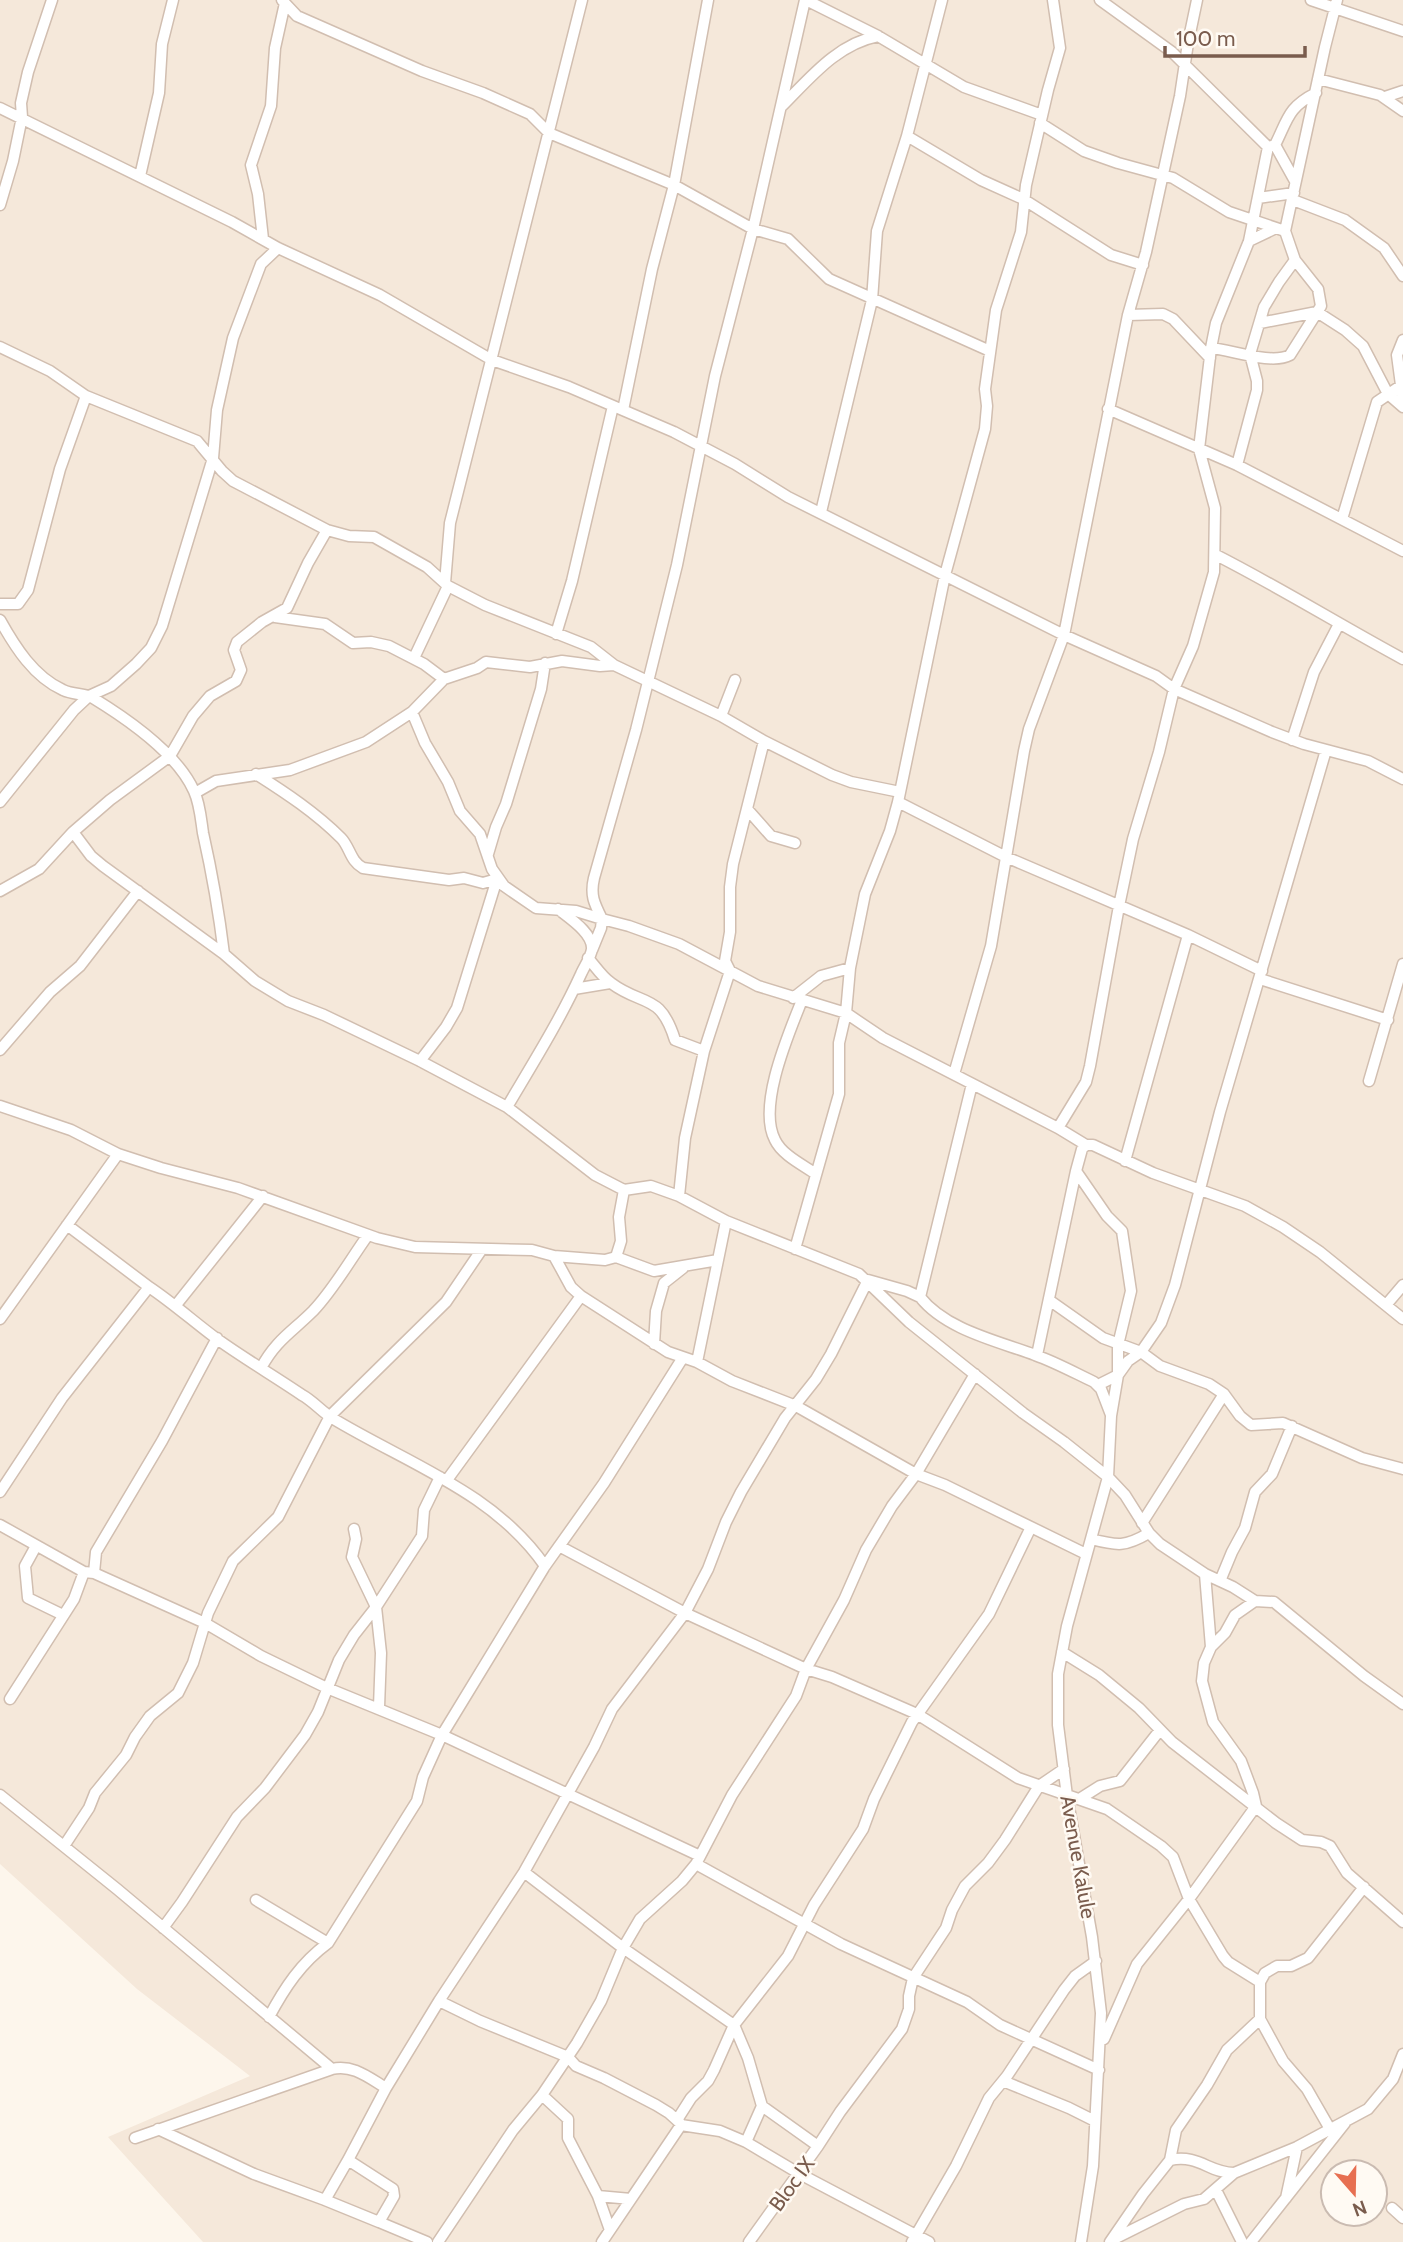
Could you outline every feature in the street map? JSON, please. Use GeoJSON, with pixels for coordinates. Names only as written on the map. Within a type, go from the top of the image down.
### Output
{"type":"FeatureCollection","features":[{"type":"Feature","properties":{"kind":"street"},"geometry":{"type":"LineString","coordinates":[[0,205],[13,161],[22,117],[21,103],[52,0]]}},
{"type":"Feature","properties":{"kind":"street"},"geometry":{"type":"LineString","coordinates":[[140,176],[159,93],[162,44],[173,0]]}},
{"type":"Feature","properties":{"kind":"street"},"geometry":{"type":"LineString","coordinates":[[414,658],[447,584],[450,523],[582,0]]}},
{"type":"Feature","properties":{"kind":"street"},"geometry":{"type":"LineString","coordinates":[[556,634],[618,408],[674,185],[708,0]]}},
{"type":"Feature","properties":{"kind":"street"},"geometry":{"type":"LineString","coordinates":[[507,1107],[575,989],[601,928],[602,919],[592,900],[594,878],[649,682],[677,565],[715,376],[753,229],[806,0],[878,36],[964,87],[1041,119],[1084,151],[1162,175],[1186,185],[1229,212],[1281,230]]}},
{"type":"Feature","properties":{"kind":"street"},"geometry":{"type":"LineString","coordinates":[[821,512],[872,300],[877,231],[906,136],[942,0]]}},
{"type":"Feature","properties":{"kind":"street"},"geometry":{"type":"LineString","coordinates":[[794,1249],[839,1094],[839,1043],[865,894],[890,831],[899,797],[945,575],[985,429],[985,389],[996,310],[1021,232],[1023,199],[1060,48],[1054,0]]}},
{"type":"Feature","properties":{"kind":"street"},"geometry":{"type":"LineString","coordinates":[[1100,0],[1172,52],[1271,146],[1296,181]]}},
{"type":"Feature","properties":{"kind":"street"},"geometry":{"type":"LineString","coordinates":[[954,1074],[991,946],[1018,779],[1030,729],[1064,635],[1108,408],[1128,315],[1143,265],[1186,66],[1197,0]]}},
{"type":"Feature","properties":{"kind":"street"},"geometry":{"type":"LineString","coordinates":[[1311,0],[1336,4],[1403,31]]}},
{"type":"Feature","properties":{"kind":"street"},"geometry":{"type":"LineString","coordinates":[[263,239],[258,194],[251,166],[271,106],[275,48],[284,2]]}},
{"type":"Feature","properties":{"kind":"street"},"geometry":{"type":"LineString","coordinates":[[284,2],[297,16],[422,71],[483,93],[530,114],[549,133],[674,185],[753,229],[788,239],[798,245],[830,279],[990,351]]}},
{"type":"Feature","properties":{"kind":"street"},"geometry":{"type":"LineString","coordinates":[[1128,315],[1163,314],[1174,319],[1210,353],[1250,354],[1264,358],[1286,358],[1290,355],[1317,312],[1321,299],[1318,289],[1295,260],[1281,230],[1293,196],[1336,4]]}},
{"type":"Feature","properties":{"kind":"street"},"geometry":{"type":"LineString","coordinates":[[780,107],[832,57],[861,39],[878,36]]}},
{"type":"Feature","properties":{"kind":"street"},"geometry":{"type":"LineString","coordinates":[[1172,52],[1188,43]]}},
{"type":"Feature","properties":{"kind":"street"},"geometry":{"type":"LineString","coordinates":[[1318,79],[1385,97],[1403,111]]}},
{"type":"Feature","properties":{"kind":"street"},"geometry":{"type":"LineString","coordinates":[[1385,97],[1403,91]]}},
{"type":"Feature","properties":{"kind":"street"},"geometry":{"type":"LineString","coordinates":[[1058,1128],[1086,1082],[1133,839],[1159,752],[1174,689],[1193,646],[1210,590],[1216,555],[1214,500],[1199,449],[1216,323],[1249,241],[1271,146],[1294,106],[1316,93]]}},
{"type":"Feature","properties":{"kind":"street"},"geometry":{"type":"LineString","coordinates":[[0,108],[140,176],[278,248],[388,299],[492,360],[569,387],[700,446],[736,464],[788,497],[1064,635],[1156,676],[1174,689],[1292,740],[1368,761],[1403,779]]}},
{"type":"Feature","properties":{"kind":"street"},"geometry":{"type":"LineString","coordinates":[[906,136],[981,180],[1023,199],[1111,255],[1143,265]]}},
{"type":"Feature","properties":{"kind":"street"},"geometry":{"type":"LineString","coordinates":[[1258,198],[1293,196],[1345,220],[1384,248],[1403,276]]}},
{"type":"Feature","properties":{"kind":"street"},"geometry":{"type":"LineString","coordinates":[[1249,241],[1281,230]]}},
{"type":"Feature","properties":{"kind":"street"},"geometry":{"type":"LineString","coordinates":[[0,802],[74,710],[89,696],[111,686],[151,648],[162,626],[213,458],[217,410],[233,338],[261,264],[278,248]]}},
{"type":"Feature","properties":{"kind":"street"},"geometry":{"type":"LineString","coordinates":[[1237,464],[1257,390],[1250,354],[1264,307],[1295,260]]}},
{"type":"Feature","properties":{"kind":"street"},"geometry":{"type":"LineString","coordinates":[[1260,323],[1317,312],[1345,330],[1363,346],[1388,394],[1403,407]]}},
{"type":"Feature","properties":{"kind":"street"},"geometry":{"type":"LineString","coordinates":[[1403,340],[1398,355],[1403,400]]}},
{"type":"Feature","properties":{"kind":"street"},"geometry":{"type":"LineString","coordinates":[[0,347],[50,371],[86,396],[197,441],[233,481],[327,530],[349,536],[374,537],[427,567],[447,584],[485,605],[591,647],[614,665],[721,716],[832,775],[899,797],[1006,857],[1188,935],[1261,975],[1388,1020]]}},
{"type":"Feature","properties":{"kind":"street"},"geometry":{"type":"LineString","coordinates":[[1342,519],[1375,407],[1381,398],[1402,385]]}},
{"type":"Feature","properties":{"kind":"street"},"geometry":{"type":"LineString","coordinates":[[0,604],[18,604],[28,590],[60,468],[86,396]]}},
{"type":"Feature","properties":{"kind":"street"},"geometry":{"type":"LineString","coordinates":[[1108,408],[1237,464],[1403,551]]}},
{"type":"Feature","properties":{"kind":"street"},"geometry":{"type":"LineString","coordinates":[[0,891],[39,869],[73,832],[110,800],[170,756],[192,716],[210,696],[236,681],[241,670],[234,650],[237,642],[262,622],[287,608],[327,530]]}},
{"type":"Feature","properties":{"kind":"street"},"geometry":{"type":"LineString","coordinates":[[1216,555],[1278,586],[1403,659]]}},
{"type":"Feature","properties":{"kind":"street"},"geometry":{"type":"LineString","coordinates":[[275,617],[325,624],[360,645],[371,642],[389,646],[414,658],[444,679]]}},
{"type":"Feature","properties":{"kind":"street"},"geometry":{"type":"LineString","coordinates":[[0,620],[13,643],[33,668],[58,688],[74,696],[89,696],[114,711],[170,756],[195,793],[217,899],[224,954]]}},
{"type":"Feature","properties":{"kind":"street"},"geometry":{"type":"LineString","coordinates":[[1292,740],[1314,672],[1339,624]]}},
{"type":"Feature","properties":{"kind":"street"},"geometry":{"type":"LineString","coordinates":[[195,793],[216,781],[290,770],[366,742],[412,712],[444,679],[477,668],[486,662],[530,667],[562,661],[614,665]]}},
{"type":"Feature","properties":{"kind":"street"},"geometry":{"type":"LineString","coordinates":[[488,854],[541,689],[545,663]]}},
{"type":"Feature","properties":{"kind":"street"},"geometry":{"type":"LineString","coordinates":[[721,716],[735,680]]}},
{"type":"Feature","properties":{"kind":"street"},"geometry":{"type":"LineString","coordinates":[[412,712],[460,811],[480,834],[497,878],[536,908],[576,911],[629,926],[680,944],[758,986],[846,1013],[883,1038],[1086,1145],[1093,1145],[1177,1182],[1245,1206],[1320,1252],[1403,1319]]}},
{"type":"Feature","properties":{"kind":"street"},"geometry":{"type":"LineString","coordinates":[[679,1196],[693,1095],[730,971],[725,961],[731,920],[730,887],[733,864],[764,741]]}},
{"type":"Feature","properties":{"kind":"street"},"geometry":{"type":"LineString","coordinates":[[1098,1385],[1118,1375],[1128,1361],[1141,1352],[1161,1323],[1175,1285],[1326,750]]}},
{"type":"Feature","properties":{"kind":"street"},"geometry":{"type":"LineString","coordinates":[[257,774],[299,802],[343,839],[355,864],[363,868],[449,880],[464,878],[483,883],[497,878]]}},
{"type":"Feature","properties":{"kind":"street"},"geometry":{"type":"LineString","coordinates":[[748,810],[771,836],[795,843]]}},
{"type":"Feature","properties":{"kind":"street"},"geometry":{"type":"LineString","coordinates":[[73,832],[90,856],[224,954],[255,981],[288,1001],[324,1015],[420,1061],[507,1107],[595,1175],[624,1190],[651,1186],[679,1196],[726,1222],[845,1267],[868,1280],[920,1297],[935,1311],[973,1333],[1037,1355],[1098,1385],[1111,1416]]}},
{"type":"Feature","properties":{"kind":"street"},"geometry":{"type":"LineString","coordinates":[[420,1061],[457,1008],[497,878]]}},
{"type":"Feature","properties":{"kind":"street"},"geometry":{"type":"LineString","coordinates":[[0,1050],[50,992],[80,966],[138,891]]}},
{"type":"Feature","properties":{"kind":"street"},"geometry":{"type":"LineString","coordinates":[[576,911],[592,900]]}},
{"type":"Feature","properties":{"kind":"street"},"geometry":{"type":"LineString","coordinates":[[558,909],[582,929],[589,939],[590,954],[610,983],[656,1006],[673,1027],[675,1040],[704,1051]]}},
{"type":"Feature","properties":{"kind":"street"},"geometry":{"type":"LineString","coordinates":[[1125,1161],[1188,935]]}},
{"type":"Feature","properties":{"kind":"street"},"geometry":{"type":"LineString","coordinates":[[1369,1081],[1403,964]]}},
{"type":"Feature","properties":{"kind":"street"},"geometry":{"type":"LineString","coordinates":[[816,1174],[784,1152],[774,1140],[771,1123],[772,1096],[797,999],[821,976],[850,968]]}},
{"type":"Feature","properties":{"kind":"street"},"geometry":{"type":"LineString","coordinates":[[575,989],[610,983]]}},
{"type":"Feature","properties":{"kind":"street"},"geometry":{"type":"LineString","coordinates":[[920,1297],[972,1084]]}},
{"type":"Feature","properties":{"kind":"street"},"geometry":{"type":"LineString","coordinates":[[0,1106],[71,1130],[118,1154],[263,1196],[368,1235],[415,1247],[532,1250],[554,1256],[606,1260],[616,1257],[654,1271],[718,1260]]}},
{"type":"Feature","properties":{"kind":"street"},"geometry":{"type":"LineString","coordinates":[[1037,1355],[1076,1171],[1086,1145]]}},
{"type":"Feature","properties":{"kind":"street"},"geometry":{"type":"LineString","coordinates":[[0,1319],[118,1154]]}},
{"type":"Feature","properties":{"kind":"street","name":"Avenue Kalule"},"geometry":{"type":"LineString","coordinates":[[1076,1171],[1107,1216],[1122,1231],[1131,1291],[1118,1345],[1118,1375],[1111,1416],[1108,1477],[1062,1652],[1056,1695],[1067,1796],[1096,1961],[1101,2013],[1093,2166],[1082,2242]]}},
{"type":"Feature","properties":{"kind":"street"},"geometry":{"type":"LineString","coordinates":[[616,1257],[621,1241],[619,1217],[624,1190]]}},
{"type":"Feature","properties":{"kind":"street"},"geometry":{"type":"LineString","coordinates":[[176,1305],[263,1196]]}},
{"type":"Feature","properties":{"kind":"street"},"geometry":{"type":"LineString","coordinates":[[697,1362],[726,1222]]}},
{"type":"Feature","properties":{"kind":"street"},"geometry":{"type":"LineString","coordinates":[[67,1225],[176,1305],[216,1338],[305,1396],[330,1416],[443,1478],[498,1513],[531,1544],[545,1566]]}},
{"type":"Feature","properties":{"kind":"street"},"geometry":{"type":"LineString","coordinates":[[261,1368],[270,1352],[288,1332],[313,1311],[368,1235]]}},
{"type":"Feature","properties":{"kind":"street"},"geometry":{"type":"LineString","coordinates":[[64,1846],[89,1808],[95,1793],[126,1755],[150,1716],[178,1693],[194,1663],[205,1623],[237,1556],[254,1543],[278,1517],[330,1416],[446,1302],[482,1249]]}},
{"type":"Feature","properties":{"kind":"street"},"geometry":{"type":"LineString","coordinates":[[554,1256],[571,1287],[581,1296],[654,1344],[682,1359],[697,1362],[732,1381],[796,1406],[916,1474],[945,1485],[1086,1554]]}},
{"type":"Feature","properties":{"kind":"street"},"geometry":{"type":"LineString","coordinates":[[654,1344],[656,1311],[664,1283],[686,1266]]}},
{"type":"Feature","properties":{"kind":"street"},"geometry":{"type":"LineString","coordinates":[[654,1271],[664,1283]]}},
{"type":"Feature","properties":{"kind":"street"},"geometry":{"type":"LineString","coordinates":[[868,1280],[909,1322],[1108,1477],[1125,1495],[1149,1533],[1160,1544],[1205,1574],[1255,1601],[1274,1602],[1364,1676],[1403,1704]]}},
{"type":"Feature","properties":{"kind":"street"},"geometry":{"type":"LineString","coordinates":[[325,2200],[386,2088],[439,2001],[524,1872],[569,1794],[612,1709],[685,1613],[708,1569],[741,1492],[785,1418],[831,1354],[868,1280]]}},
{"type":"Feature","properties":{"kind":"street"},"geometry":{"type":"LineString","coordinates":[[1386,1305],[1403,1285]]}},
{"type":"Feature","properties":{"kind":"street"},"geometry":{"type":"LineString","coordinates":[[0,1492],[62,1398],[149,1287]]}},
{"type":"Feature","properties":{"kind":"street"},"geometry":{"type":"LineString","coordinates":[[163,1928],[237,1817],[265,1788],[305,1735],[318,1712],[339,1660],[422,1536],[424,1510],[443,1478],[581,1296]]}},
{"type":"Feature","properties":{"kind":"street"},"geometry":{"type":"LineString","coordinates":[[1049,1300],[1094,1333],[1118,1345],[1141,1352],[1160,1366],[1209,1384],[1224,1394],[1240,1416],[1251,1424],[1283,1423],[1362,1458],[1403,1469]]}},
{"type":"Feature","properties":{"kind":"street"},"geometry":{"type":"LineString","coordinates":[[10,1699],[74,1599],[89,1572],[96,1552],[162,1441],[216,1338]]}},
{"type":"Feature","properties":{"kind":"street"},"geometry":{"type":"LineString","coordinates":[[269,2017],[294,1975],[328,1943],[417,1801],[423,1777],[443,1735],[545,1566],[604,1483],[682,1359]]}},
{"type":"Feature","properties":{"kind":"street"},"geometry":{"type":"LineString","coordinates":[[438,2242],[513,2130],[542,2095],[568,2057],[601,2001],[623,1948],[640,1919],[682,1881],[698,1860],[737,1787],[786,1713],[844,1600],[866,1550],[892,1506],[916,1474],[975,1374]]}},
{"type":"Feature","properties":{"kind":"street"},"geometry":{"type":"LineString","coordinates":[[1142,1523],[1224,1394]]}},
{"type":"Feature","properties":{"kind":"street"},"geometry":{"type":"LineString","coordinates":[[1220,1581],[1245,1528],[1252,1498],[1272,1474],[1292,1426]]}},
{"type":"Feature","properties":{"kind":"street"},"geometry":{"type":"LineString","coordinates":[[0,1525],[89,1572],[205,1623],[261,1656],[327,1688],[443,1735],[569,1794],[698,1860],[803,1924],[967,2002],[995,2022],[1030,2040],[1099,2070]]}},
{"type":"Feature","properties":{"kind":"street"},"geometry":{"type":"LineString","coordinates":[[602,2242],[714,2070],[734,2025],[788,1956],[803,1924],[863,1829],[874,1799],[917,1714],[989,1614],[1031,1527]]}},
{"type":"Feature","properties":{"kind":"street"},"geometry":{"type":"LineString","coordinates":[[354,1530],[356,1539],[352,1557],[376,1608],[381,1653],[379,1707]]}},
{"type":"Feature","properties":{"kind":"street"},"geometry":{"type":"LineString","coordinates":[[1091,1539],[1119,1546],[1129,1544],[1149,1533]]}},
{"type":"Feature","properties":{"kind":"street"},"geometry":{"type":"LineString","coordinates":[[36,1546],[25,1566],[28,1598],[63,1615]]}},
{"type":"Feature","properties":{"kind":"street"},"geometry":{"type":"LineString","coordinates":[[559,1546],[685,1613],[806,1670],[832,1677],[917,1714],[1018,1777],[1107,1808],[1173,1857],[1189,1899],[1228,1962],[1260,1982]]}},
{"type":"Feature","properties":{"kind":"street"},"geometry":{"type":"LineString","coordinates":[[1205,1574],[1211,1647]]}},
{"type":"Feature","properties":{"kind":"street"},"geometry":{"type":"LineString","coordinates":[[1101,2048],[1132,1973],[1256,1806],[1241,1762],[1213,1722],[1202,1681],[1203,1664],[1211,1647],[1225,1633],[1235,1615],[1255,1601]]}},
{"type":"Feature","properties":{"kind":"street"},"geometry":{"type":"LineString","coordinates":[[1062,1652],[1099,1675],[1213,1774],[1302,1840],[1330,1846],[1347,1873],[1403,1922]]}},
{"type":"Feature","properties":{"kind":"street"},"geometry":{"type":"LineString","coordinates":[[1081,1798],[1100,1786],[1120,1781],[1160,1730]]}},
{"type":"Feature","properties":{"kind":"street"},"geometry":{"type":"LineString","coordinates":[[818,2146],[902,2029],[909,2009],[913,1978],[946,1928],[965,1886],[988,1863],[1039,1786],[1064,1769]]}},
{"type":"Feature","properties":{"kind":"street"},"geometry":{"type":"LineString","coordinates":[[0,1794],[332,2069]]}},
{"type":"Feature","properties":{"kind":"street"},"geometry":{"type":"LineString","coordinates":[[524,1872],[623,1948],[734,2025],[748,2057],[762,2106],[746,2142]]}},
{"type":"Feature","properties":{"kind":"street"},"geometry":{"type":"LineString","coordinates":[[1330,2129],[1307,2089],[1283,2061],[1260,2019],[1260,1982],[1265,1973],[1277,1966],[1291,1966],[1308,1958],[1364,1887]]}},
{"type":"Feature","properties":{"kind":"street"},"geometry":{"type":"LineString","coordinates":[[256,1900],[328,1943]]}},
{"type":"Feature","properties":{"kind":"street"},"geometry":{"type":"LineString","coordinates":[[914,2239],[956,2166],[989,2098],[1075,1976],[1096,1961]]}},
{"type":"Feature","properties":{"kind":"street"},"geometry":{"type":"LineString","coordinates":[[439,2001],[568,2057],[576,2066],[656,2105],[679,2122],[720,2131],[746,2142],[914,2239],[929,2242]]}},
{"type":"Feature","properties":{"kind":"street"},"geometry":{"type":"LineString","coordinates":[[1112,2241],[1143,2194],[1170,2160],[1176,2130],[1227,2050],[1260,2019]]}},
{"type":"Feature","properties":{"kind":"street"},"geometry":{"type":"LineString","coordinates":[[1112,2241],[1184,2204],[1204,2199],[1234,2174],[1297,2147],[1368,2109],[1387,2089],[1403,2054]]}},
{"type":"Feature","properties":{"kind":"street"},"geometry":{"type":"LineString","coordinates":[[135,2138],[341,2067],[352,2068],[386,2088]]}},
{"type":"Feature","properties":{"kind":"street"},"geometry":{"type":"LineString","coordinates":[[1003,2081],[1095,2121]]}},
{"type":"Feature","properties":{"kind":"street"},"geometry":{"type":"LineString","coordinates":[[542,2095],[567,2116],[568,2138],[598,2196],[610,2231]]}},
{"type":"Feature","properties":{"kind":"street","name":"Bloc IX"},"geometry":{"type":"LineString","coordinates":[[749,2242],[818,2146],[762,2106]]}},
{"type":"Feature","properties":{"kind":"street"},"geometry":{"type":"LineString","coordinates":[[1251,2242],[1346,2123]]}},
{"type":"Feature","properties":{"kind":"street"},"geometry":{"type":"LineString","coordinates":[[158,2129],[254,2174],[427,2242]]}},
{"type":"Feature","properties":{"kind":"street"},"geometry":{"type":"LineString","coordinates":[[1285,2202],[1297,2147]]}},
{"type":"Feature","properties":{"kind":"street"},"geometry":{"type":"LineString","coordinates":[[348,2160],[393,2189],[394,2196],[379,2222]]}},
{"type":"Feature","properties":{"kind":"street"},"geometry":{"type":"LineString","coordinates":[[1170,2160],[1195,2160],[1234,2174]]}},
{"type":"Feature","properties":{"kind":"street"},"geometry":{"type":"LineString","coordinates":[[1216,2190],[1242,2242]]}},
{"type":"Feature","properties":{"kind":"street"},"geometry":{"type":"LineString","coordinates":[[598,2196],[631,2199]]}},
{"type":"Feature","properties":{"kind":"street"},"geometry":{"type":"LineString","coordinates":[[1392,2208],[1403,2218]]}},
{"type":"Feature","properties":{"kind":"shaded area"},"geometry":{"type":"Polygon","coordinates":[[[0,0],[1403,0],[1403,2242],[203,2242],[108,2137],[250,2076],[137,1989],[0,1864],[0,0]]]}}]}
